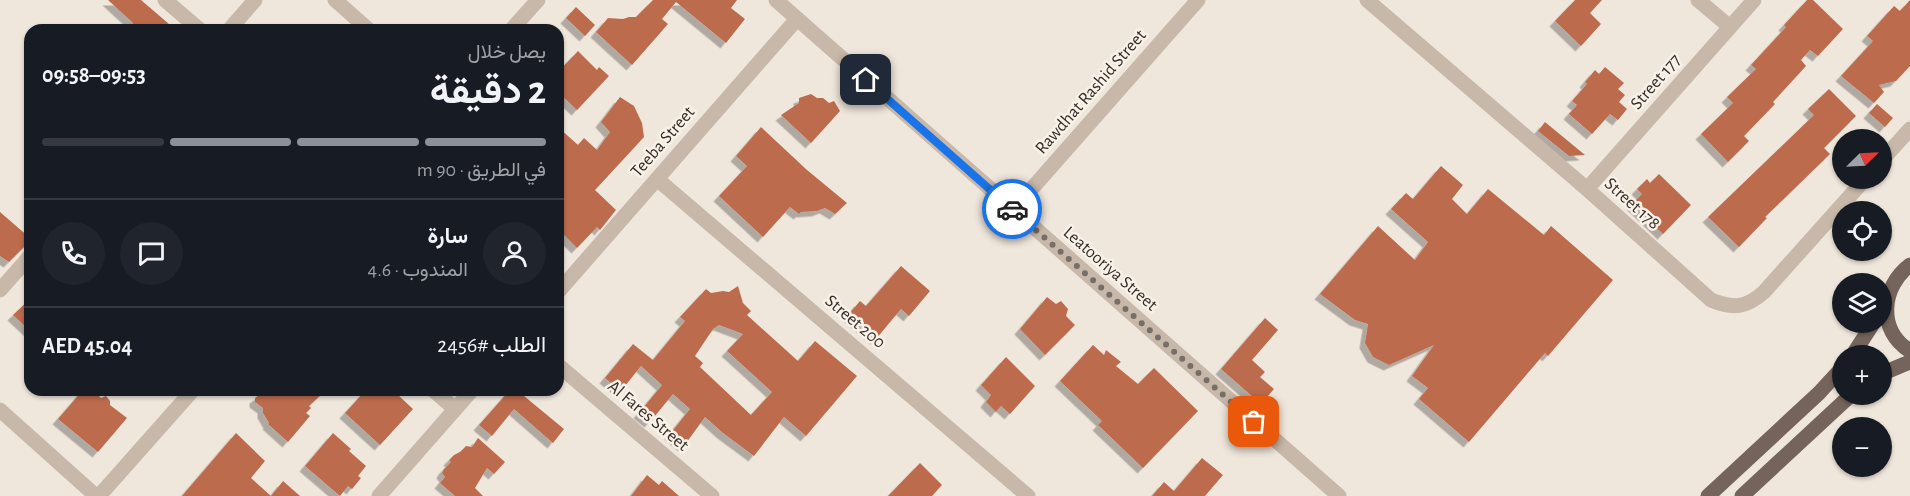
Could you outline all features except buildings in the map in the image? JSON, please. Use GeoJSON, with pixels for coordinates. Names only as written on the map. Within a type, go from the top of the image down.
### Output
{"type":"FeatureCollection","features":[{"type":"Feature","properties":{"kind":"main road"},"geometry":{"type":"LineString","coordinates":[[1892,285],[1901,272],[1910,265]]}},
{"type":"Feature","properties":{"kind":"main road"},"geometry":{"type":"LineString","coordinates":[[1892,329],[1895,336],[1910,351]]}},
{"type":"Feature","properties":{"kind":"main road"},"geometry":{"type":"LineString","coordinates":[[1892,369],[1910,362]]}},
{"type":"Feature","properties":{"kind":"main road"},"geometry":{"type":"LineString","coordinates":[[1708,496],[1832,379]]}},
{"type":"Feature","properties":{"kind":"main road"},"geometry":{"type":"LineString","coordinates":[[1742,496],[1840,405]]}},
{"type":"Feature","properties":{"kind":"street"},"geometry":{"type":"LineString","coordinates":[[165,0],[193,24]]}},
{"type":"Feature","properties":{"kind":"street"},"geometry":{"type":"LineString","coordinates":[[234,24],[255,0]]}},
{"type":"Feature","properties":{"kind":"street"},"geometry":{"type":"LineString","coordinates":[[335,0],[362,24]]}},
{"type":"Feature","properties":{"kind":"street"},"geometry":{"type":"LineString","coordinates":[[516,24],[538,0]]}},
{"type":"Feature","properties":{"kind":"street","name":"Leatooriya Street"},"geometry":{"type":"LineString","coordinates":[[776,0],[1329,493]]}},
{"type":"Feature","properties":{"kind":"street","name":"Rawdhat Rashid Street"},"geometry":{"type":"LineString","coordinates":[[1013,210],[1198,0]]}},
{"type":"Feature","properties":{"kind":"street","name":"Street 178"},"geometry":{"type":"LineString","coordinates":[[1367,0],[1587,189],[1711,300],[1726,306],[1739,306],[1753,302],[1856,189]]}},
{"type":"Feature","properties":{"kind":"street"},"geometry":{"type":"LineString","coordinates":[[1698,0],[1730,27]]}},
{"type":"Feature","properties":{"kind":"street","name":"Street 177"},"geometry":{"type":"LineString","coordinates":[[1587,189],[1754,0]]}},
{"type":"Feature","properties":{"kind":"street","name":"Teeba Street"},"geometry":{"type":"LineString","coordinates":[[564,285],[797,19]]}},
{"type":"Feature","properties":{"kind":"street"},"geometry":{"type":"LineString","coordinates":[[1892,149],[1910,129]]}},
{"type":"Feature","properties":{"kind":"street","name":"Street 200"},"geometry":{"type":"LineString","coordinates":[[657,179],[1028,496]]}},
{"type":"Feature","properties":{"kind":"street"},"geometry":{"type":"LineString","coordinates":[[0,290],[24,263]]}},
{"type":"Feature","properties":{"kind":"street","name":"Al Fares Street"},"geometry":{"type":"LineString","coordinates":[[564,370],[712,496]]}},
{"type":"Feature","properties":{"kind":"street"},"geometry":{"type":"LineString","coordinates":[[0,410],[98,496],[188,396]]}},
{"type":"Feature","properties":{"kind":"street"},"geometry":{"type":"LineString","coordinates":[[440,396],[455,409]]}},
{"type":"Feature","properties":{"kind":"street"},"geometry":{"type":"LineString","coordinates":[[387,493],[467,396]]}},
{"type":"Feature","properties":{"kind":"way so far"},"geometry":{"type":"LineString","coordinates":[[1012,209],[1254,422]]}},
{"type":"Feature","properties":{"kind":"route"},"geometry":{"type":"LineString","coordinates":[[866,80],[1012,209]]}}]}
